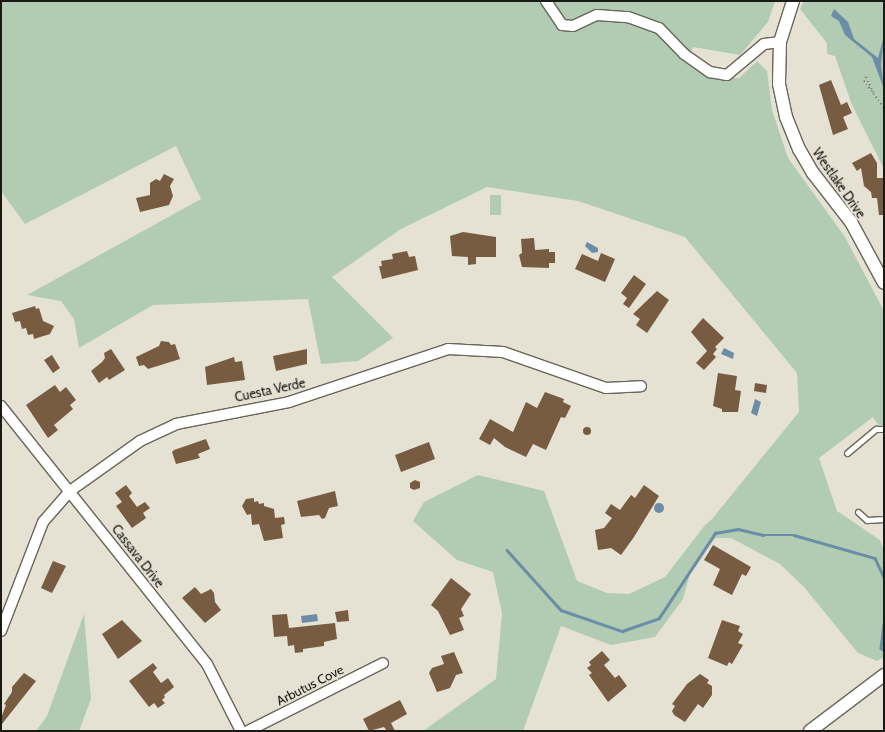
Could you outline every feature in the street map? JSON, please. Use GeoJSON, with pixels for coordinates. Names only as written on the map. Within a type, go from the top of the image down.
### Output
{"type":"FeatureCollection","features":[{"type":"Feature","properties":{"kind":"street"},"geometry":{"type":"LineString","coordinates":[[546,1],[562,25],[573,26],[596,15],[628,17],[659,28],[684,54],[710,72],[727,75],[764,44],[780,42]]}},
{"type":"Feature","properties":{"kind":"street","name":"Westlake Drive"},"geometry":{"type":"LineString","coordinates":[[793,1],[780,42],[779,84],[786,117],[799,149],[813,173],[851,222],[884,283]]}},
{"type":"Feature","properties":{"kind":"street","name":"Cuesta Verde"},"geometry":{"type":"LineString","coordinates":[[1,631],[43,522],[70,491],[140,441],[176,424],[289,402],[448,349],[503,352],[606,388],[641,386]]}},
{"type":"Feature","properties":{"kind":"street","name":"Cassava Drive"},"geometry":{"type":"LineString","coordinates":[[1,406],[207,664],[241,731]]}},
{"type":"Feature","properties":{"kind":"street","name":"Arbutus Cove"},"geometry":{"type":"LineString","coordinates":[[248,731],[383,663]]}},
{"type":"Feature","properties":{"kind":"street"},"geometry":{"type":"LineString","coordinates":[[810,731],[884,676]]}},
{"type":"Feature","properties":{"kind":"lane"},"geometry":{"type":"LineString","coordinates":[[847,452],[876,429],[884,429]]}},
{"type":"Feature","properties":{"kind":"lane"},"geometry":{"type":"LineString","coordinates":[[858,512],[867,520],[884,519]]}},
{"type":"Feature","properties":{"kind":"path"},"geometry":{"type":"LineString","coordinates":[[873,93],[869,79],[866,77],[864,81],[884,108]]}},
{"type":"Feature","properties":{"kind":"green space"},"geometry":{"type":"Polygon","coordinates":[[[1,1],[775,1],[768,22],[740,55],[693,47],[688,60],[722,78],[739,78],[757,61],[767,71],[772,110],[788,158],[845,237],[884,311],[884,433],[873,417],[819,458],[837,511],[880,540],[884,551],[884,657],[877,661],[858,653],[804,587],[780,564],[731,538],[715,538],[690,574],[683,599],[655,637],[611,645],[561,626],[523,731],[423,731],[496,679],[502,613],[493,572],[457,560],[413,521],[424,502],[478,475],[544,491],[577,581],[607,593],[629,594],[665,577],[705,525],[712,519],[799,412],[797,373],[685,237],[578,201],[487,187],[401,229],[332,277],[393,338],[358,361],[321,364],[308,299],[153,305],[79,348],[74,319],[61,301],[27,295],[201,199],[176,146],[25,224],[1,191],[1,1]]]}},
{"type":"Feature","properties":{"kind":"green space"},"geometry":{"type":"Polygon","coordinates":[[[804,1],[884,1],[884,169],[852,105],[835,56],[827,54],[827,43],[800,9],[804,1]]]}},
{"type":"Feature","properties":{"kind":"green space"},"geometry":{"type":"Polygon","coordinates":[[[490,195],[501,195],[501,215],[490,215],[490,195]]]}},
{"type":"Feature","properties":{"kind":"green space"},"geometry":{"type":"Polygon","coordinates":[[[84,614],[91,699],[79,731],[36,731],[47,716],[84,614]]]}},
{"type":"Feature","properties":{"kind":"water"},"geometry":{"type":"Polygon","coordinates":[[[834,9],[848,22],[854,39],[878,58],[884,36],[881,65],[884,89],[872,57],[845,35],[839,21],[831,16],[834,9]]]}},
{"type":"Feature","properties":{"kind":"water"},"geometry":{"type":"Polygon","coordinates":[[[587,242],[598,248],[598,252],[592,253],[585,246],[587,242]]]}},
{"type":"Feature","properties":{"kind":"water"},"geometry":{"type":"Polygon","coordinates":[[[724,348],[734,353],[733,359],[721,354],[724,348]]]}},
{"type":"Feature","properties":{"kind":"water"},"geometry":{"type":"Polygon","coordinates":[[[755,399],[761,402],[757,416],[751,413],[755,399]]]}},
{"type":"Feature","properties":{"kind":"water"},"geometry":{"type":"Polygon","coordinates":[[[657,503],[661,503],[663,504],[663,512],[657,513],[654,510],[654,506],[657,503]]]}},
{"type":"Feature","properties":{"kind":"water"},"geometry":{"type":"Polygon","coordinates":[[[317,614],[318,621],[302,623],[301,616],[317,614]]]}},
{"type":"Feature","properties":{"kind":"building"},"geometry":{"type":"Polygon","coordinates":[[[831,80],[841,105],[847,102],[852,113],[843,117],[848,129],[833,135],[819,85],[831,80]]]}},
{"type":"Feature","properties":{"kind":"building"},"geometry":{"type":"Polygon","coordinates":[[[871,153],[877,163],[877,178],[884,178],[884,215],[879,215],[877,198],[872,198],[871,192],[864,186],[861,168],[857,171],[852,163],[871,153]]]}},
{"type":"Feature","properties":{"kind":"building"},"geometry":{"type":"Polygon","coordinates":[[[164,174],[174,179],[170,186],[173,196],[169,205],[140,212],[136,198],[150,195],[150,183],[156,179],[160,181],[164,174]]]}},
{"type":"Feature","properties":{"kind":"building"},"geometry":{"type":"Polygon","coordinates":[[[463,232],[496,237],[496,257],[476,257],[476,264],[468,265],[468,257],[452,256],[450,236],[463,232]]]}},
{"type":"Feature","properties":{"kind":"building"},"geometry":{"type":"Polygon","coordinates":[[[534,238],[535,250],[549,249],[549,252],[555,252],[555,263],[549,263],[549,268],[522,267],[519,255],[522,253],[521,239],[534,238]]]}},
{"type":"Feature","properties":{"kind":"building"},"geometry":{"type":"Polygon","coordinates":[[[407,251],[409,257],[415,256],[418,270],[382,279],[379,266],[382,266],[381,261],[393,259],[392,254],[407,251]]]}},
{"type":"Feature","properties":{"kind":"building"},"geometry":{"type":"Polygon","coordinates":[[[601,253],[615,259],[605,282],[575,269],[582,254],[598,261],[601,253]]]}},
{"type":"Feature","properties":{"kind":"building"},"geometry":{"type":"Polygon","coordinates":[[[634,275],[646,284],[629,308],[623,304],[627,298],[621,293],[634,275]]]}},
{"type":"Feature","properties":{"kind":"building"},"geometry":{"type":"Polygon","coordinates":[[[657,291],[669,300],[647,333],[636,325],[640,319],[633,314],[657,291]]]}},
{"type":"Feature","properties":{"kind":"building"},"geometry":{"type":"Polygon","coordinates":[[[35,306],[36,309],[39,308],[43,321],[54,326],[50,334],[34,339],[33,334],[28,335],[26,328],[22,329],[20,321],[15,322],[12,313],[35,306]]]}},
{"type":"Feature","properties":{"kind":"building"},"geometry":{"type":"Polygon","coordinates":[[[703,318],[724,338],[715,347],[717,349],[713,354],[716,357],[704,370],[696,363],[707,351],[691,332],[703,318]]]}},
{"type":"Feature","properties":{"kind":"building"},"geometry":{"type":"Polygon","coordinates":[[[161,341],[169,342],[171,345],[175,344],[180,359],[148,369],[144,365],[139,366],[136,357],[159,346],[161,341]]]}},
{"type":"Feature","properties":{"kind":"building"},"geometry":{"type":"Polygon","coordinates":[[[111,349],[125,370],[109,380],[107,377],[99,383],[91,371],[105,358],[104,353],[111,349]]]}},
{"type":"Feature","properties":{"kind":"building"},"geometry":{"type":"Polygon","coordinates":[[[307,349],[307,364],[276,371],[273,356],[307,349]]]}},
{"type":"Feature","properties":{"kind":"building"},"geometry":{"type":"Polygon","coordinates":[[[52,355],[60,368],[53,373],[44,360],[52,355]]]}},
{"type":"Feature","properties":{"kind":"building"},"geometry":{"type":"Polygon","coordinates":[[[234,357],[235,362],[242,361],[245,380],[207,385],[205,367],[234,357]]]}},
{"type":"Feature","properties":{"kind":"building"},"geometry":{"type":"Polygon","coordinates":[[[718,373],[737,376],[735,390],[741,391],[738,412],[722,412],[722,409],[713,406],[718,373]]]}},
{"type":"Feature","properties":{"kind":"building"},"geometry":{"type":"Polygon","coordinates":[[[755,383],[767,385],[766,393],[754,391],[755,383]]]}},
{"type":"Feature","properties":{"kind":"building"},"geometry":{"type":"Polygon","coordinates":[[[55,385],[60,392],[66,387],[76,400],[70,405],[73,409],[54,425],[58,430],[48,438],[26,405],[55,385]]]}},
{"type":"Feature","properties":{"kind":"building"},"geometry":{"type":"Polygon","coordinates":[[[545,392],[564,399],[563,402],[571,406],[565,418],[561,417],[546,450],[533,444],[526,457],[505,447],[494,438],[490,445],[479,439],[490,419],[513,432],[526,402],[537,408],[545,392]]]}},
{"type":"Feature","properties":{"kind":"building"},"geometry":{"type":"Polygon","coordinates":[[[587,427],[590,428],[590,434],[587,435],[584,434],[583,431],[584,428],[587,427]]]}},
{"type":"Feature","properties":{"kind":"building"},"geometry":{"type":"Polygon","coordinates":[[[206,439],[210,449],[198,454],[200,458],[176,464],[172,452],[174,450],[206,439]]]}},
{"type":"Feature","properties":{"kind":"building"},"geometry":{"type":"Polygon","coordinates":[[[429,442],[435,459],[401,472],[395,455],[429,442]]]}},
{"type":"Feature","properties":{"kind":"building"},"geometry":{"type":"Polygon","coordinates":[[[415,480],[420,482],[420,488],[414,490],[410,488],[410,483],[415,480]]]}},
{"type":"Feature","properties":{"kind":"building"},"geometry":{"type":"Polygon","coordinates":[[[126,485],[132,493],[129,496],[137,507],[145,502],[150,508],[143,513],[146,518],[132,528],[116,506],[122,502],[115,493],[126,485]]]}},
{"type":"Feature","properties":{"kind":"building"},"geometry":{"type":"Polygon","coordinates":[[[644,485],[659,496],[634,537],[621,555],[611,548],[598,550],[595,530],[604,528],[612,518],[605,513],[611,504],[620,510],[631,495],[635,498],[644,485]]]}},
{"type":"Feature","properties":{"kind":"building"},"geometry":{"type":"Polygon","coordinates":[[[335,491],[338,506],[329,508],[325,518],[322,519],[319,515],[301,517],[297,501],[335,491]]]}},
{"type":"Feature","properties":{"kind":"building"},"geometry":{"type":"Polygon","coordinates":[[[254,498],[254,502],[258,501],[259,504],[264,503],[264,506],[274,509],[275,518],[284,517],[285,524],[281,525],[283,538],[264,541],[259,524],[252,525],[251,514],[247,515],[242,506],[246,499],[254,498]]]}},
{"type":"Feature","properties":{"kind":"building"},"geometry":{"type":"Polygon","coordinates":[[[713,545],[751,567],[746,576],[742,574],[732,595],[713,585],[720,569],[704,560],[713,545]]]}},
{"type":"Feature","properties":{"kind":"building"},"geometry":{"type":"Polygon","coordinates":[[[53,561],[66,566],[52,593],[41,588],[53,561]]]}},
{"type":"Feature","properties":{"kind":"building"},"geometry":{"type":"Polygon","coordinates":[[[451,578],[471,594],[461,609],[464,616],[459,618],[464,630],[450,635],[438,611],[431,605],[451,578]]]}},
{"type":"Feature","properties":{"kind":"building"},"geometry":{"type":"Polygon","coordinates":[[[195,587],[201,594],[211,589],[214,593],[215,602],[221,610],[205,623],[182,598],[195,587]]]}},
{"type":"Feature","properties":{"kind":"building"},"geometry":{"type":"Polygon","coordinates":[[[348,610],[349,621],[337,622],[335,612],[348,610]]]}},
{"type":"Feature","properties":{"kind":"building"},"geometry":{"type":"Polygon","coordinates":[[[287,614],[289,628],[335,623],[337,639],[324,642],[324,646],[303,649],[303,652],[295,653],[294,645],[288,646],[287,636],[274,637],[272,615],[287,614]]]}},
{"type":"Feature","properties":{"kind":"building"},"geometry":{"type":"Polygon","coordinates":[[[122,620],[142,641],[118,659],[102,634],[122,620]]]}},
{"type":"Feature","properties":{"kind":"building"},"geometry":{"type":"Polygon","coordinates":[[[722,620],[740,626],[738,631],[743,634],[738,643],[743,645],[732,664],[729,662],[727,666],[708,658],[722,620]]]}},
{"type":"Feature","properties":{"kind":"building"},"geometry":{"type":"Polygon","coordinates":[[[602,651],[610,660],[604,665],[615,678],[619,675],[627,686],[608,702],[589,675],[592,673],[587,668],[591,665],[589,662],[602,651]]]}},
{"type":"Feature","properties":{"kind":"building"},"geometry":{"type":"Polygon","coordinates":[[[454,652],[463,673],[456,675],[450,688],[437,692],[429,673],[432,668],[444,664],[441,656],[454,652]]]}},
{"type":"Feature","properties":{"kind":"building"},"geometry":{"type":"Polygon","coordinates":[[[153,663],[157,668],[153,672],[161,683],[168,678],[174,687],[164,695],[165,697],[162,700],[165,703],[158,708],[154,703],[149,707],[129,681],[153,663]]]}},
{"type":"Feature","properties":{"kind":"building"},"geometry":{"type":"Polygon","coordinates":[[[24,673],[36,681],[2,724],[1,718],[6,705],[4,704],[12,692],[12,687],[24,673]]]}},
{"type":"Feature","properties":{"kind":"building"},"geometry":{"type":"Polygon","coordinates":[[[700,674],[709,680],[707,683],[712,686],[712,695],[703,708],[698,704],[685,722],[674,715],[672,711],[675,706],[672,704],[687,684],[700,674]]]}},
{"type":"Feature","properties":{"kind":"building"},"geometry":{"type":"Polygon","coordinates":[[[400,700],[407,714],[391,723],[395,731],[387,731],[384,727],[369,731],[363,719],[400,700]]]}},
{"type":"Feature","properties":{"kind":"waterway"},"geometry":{"type":"LineString","coordinates":[[507,550],[561,610],[622,631],[659,618],[715,533],[738,529],[763,535],[794,535],[875,558],[884,577]]}},
{"type":"Feature","properties":{"kind":"waterway"},"geometry":{"type":"LineString","coordinates":[[884,624],[881,648],[884,650]]}}]}
